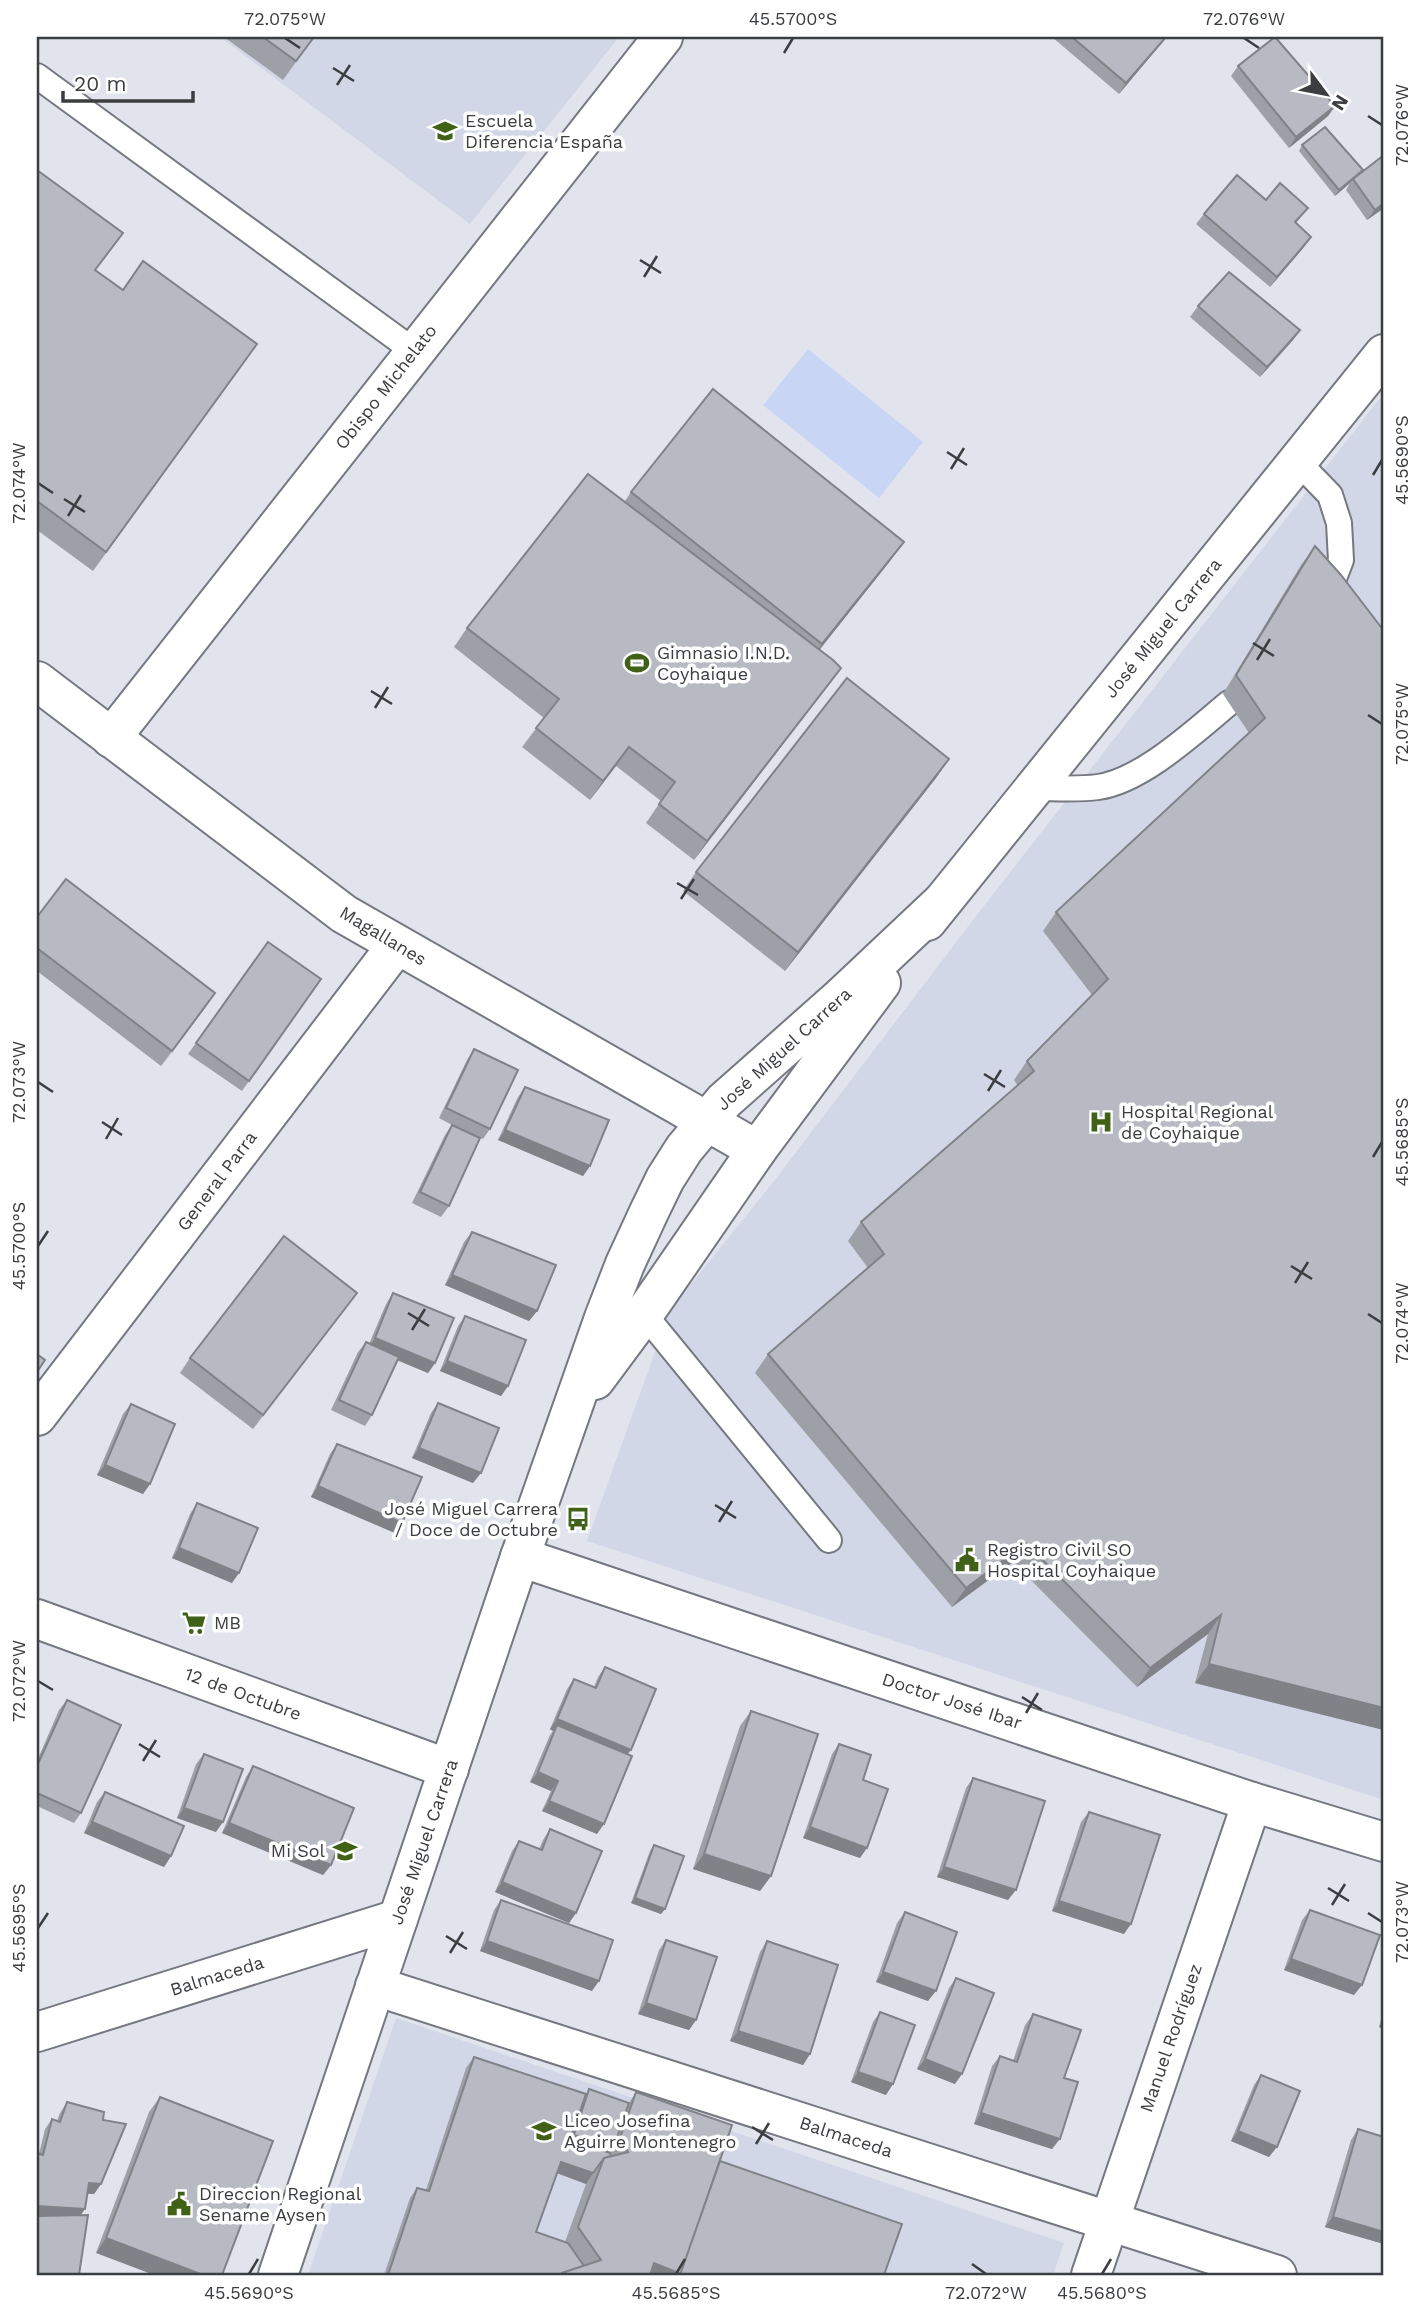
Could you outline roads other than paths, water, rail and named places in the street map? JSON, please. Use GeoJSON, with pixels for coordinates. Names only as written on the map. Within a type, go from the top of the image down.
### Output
{"type":"FeatureCollection","features":[{"type":"Feature","properties":{"kind":"street","name":"Obispo Michelato"},"geometry":{"type":"LineString","coordinates":[[111,738],[663,37]]}},
{"type":"Feature","properties":{"kind":"street","name":"José Miguel Carrera"},"geometry":{"type":"LineString","coordinates":[[573,1410],[644,1314],[757,1150],[942,902],[1384,354]]}},
{"type":"Feature","properties":{"kind":"street","name":"Magallanes"},"geometry":{"type":"LineString","coordinates":[[37,681],[344,914],[757,1150]]}},
{"type":"Feature","properties":{"kind":"street","name":"José Miguel Carrera"},"geometry":{"type":"LineString","coordinates":[[278,2275],[520,1558],[604,1318],[649,1212],[684,1149],[724,1101],[839,999],[942,902]]}},
{"type":"Feature","properties":{"kind":"street","name":"General Parra"},"geometry":{"type":"LineString","coordinates":[[37,1416],[397,946]]}},
{"type":"Feature","properties":{"kind":"street","name":"Doctor José Ibar"},"geometry":{"type":"LineString","coordinates":[[520,1558],[1252,1801],[1384,1842]]}},
{"type":"Feature","properties":{"kind":"street","name":"12 de Octubre"},"geometry":{"type":"LineString","coordinates":[[37,1619],[449,1769]]}},
{"type":"Feature","properties":{"kind":"street","name":"Manuel Rodríguez"},"geometry":{"type":"LineString","coordinates":[[1091,2275],[1252,1801]]}},
{"type":"Feature","properties":{"kind":"street","name":"Balmaceda"},"geometry":{"type":"LineString","coordinates":[[37,2032],[398,1919]]}},
{"type":"Feature","properties":{"kind":"street","name":"Balmaceda"},"geometry":{"type":"LineString","coordinates":[[375,1986],[1277,2275]]}},
{"type":"Feature","properties":{"kind":"lane"},"geometry":{"type":"LineString","coordinates":[[37,76],[414,351]]}},
{"type":"Feature","properties":{"kind":"lane"},"geometry":{"type":"LineString","coordinates":[[1298,461],[1330,495],[1339,523],[1341,560],[1328,594]]}},
{"type":"Feature","properties":{"kind":"lane"},"geometry":{"type":"LineString","coordinates":[[1033,788],[1099,787],[1133,775],[1177,746],[1229,703]]}},
{"type":"Feature","properties":{"kind":"lane"},"geometry":{"type":"LineString","coordinates":[[644,1314],[830,1540]]}},
{"type":"Feature","properties":{"kind":"place","name":"Escuela Diferencia España"},"geometry":{"type":"Point","coordinates":[445,131]}},
{"type":"Feature","properties":{"kind":"place","name":"Gimnasio I.N.D. Coyhaique"},"geometry":{"type":"Point","coordinates":[637,663]}},
{"type":"Feature","properties":{"kind":"place","name":"Hospital Regional de Coyhaique"},"geometry":{"type":"Point","coordinates":[1101,1122]}},
{"type":"Feature","properties":{"kind":"place","name":"José Miguel Carrera / Doce de Octubre"},"geometry":{"type":"Point","coordinates":[578,1519]}},
{"type":"Feature","properties":{"kind":"place","name":"Registro Civil SO Hospital Coyhaique"},"geometry":{"type":"Point","coordinates":[967,1560]}},
{"type":"Feature","properties":{"kind":"place","name":"MB"},"geometry":{"type":"Point","coordinates":[194,1623]}},
{"type":"Feature","properties":{"kind":"place","name":"Mi Sol"},"geometry":{"type":"Point","coordinates":[345,1851]}},
{"type":"Feature","properties":{"kind":"place","name":"Liceo Josefina Aguirre Montenegro"},"geometry":{"type":"Point","coordinates":[544,2131]}},
{"type":"Feature","properties":{"kind":"place","name":"Direccion Regional Sename Aysen"},"geometry":{"type":"Point","coordinates":[179,2204]}}]}
